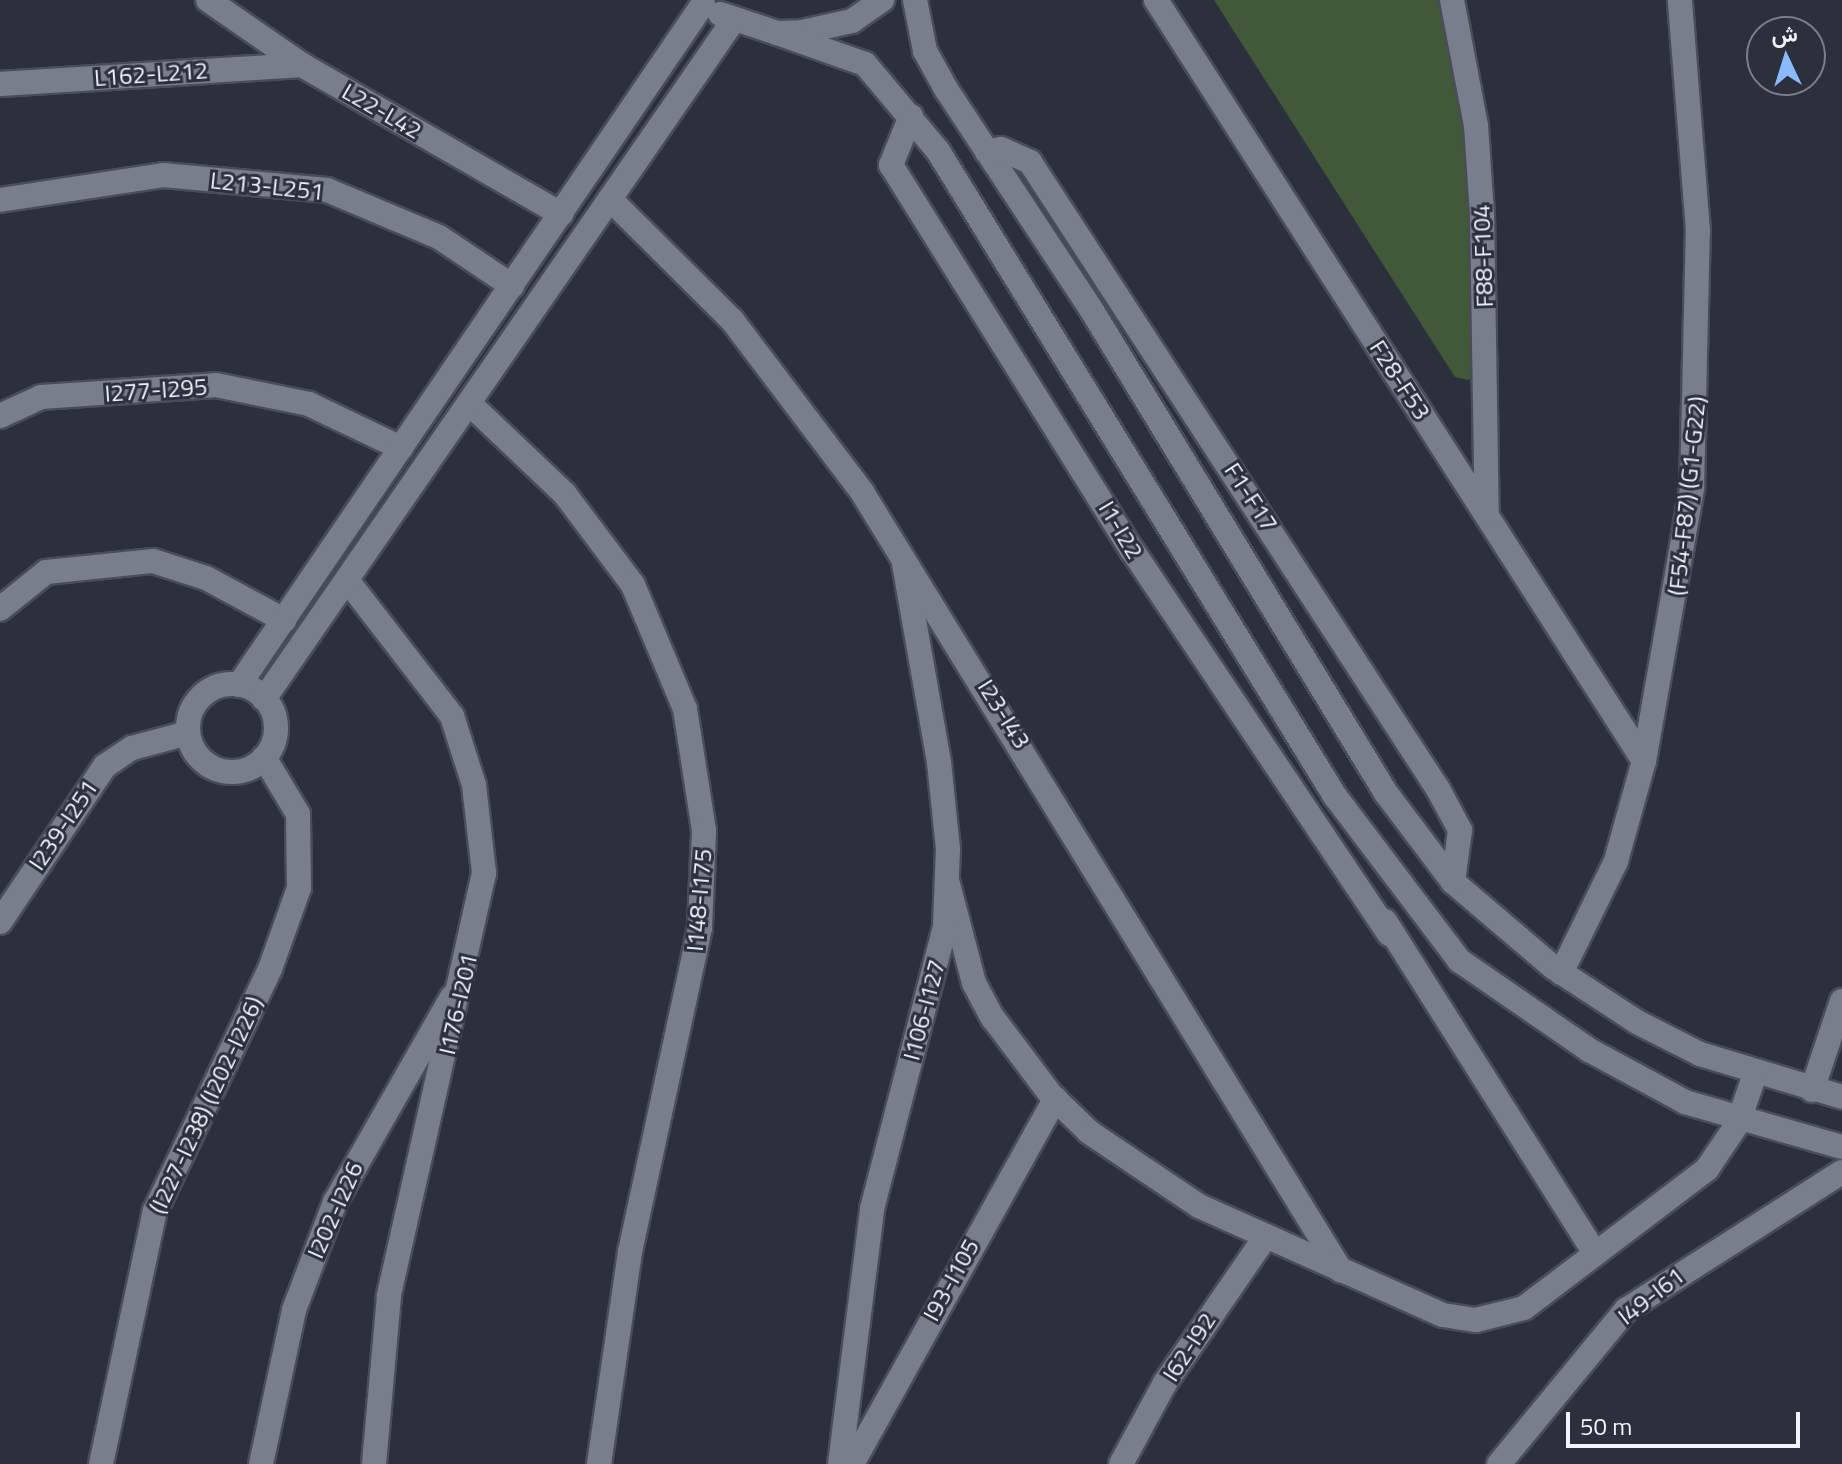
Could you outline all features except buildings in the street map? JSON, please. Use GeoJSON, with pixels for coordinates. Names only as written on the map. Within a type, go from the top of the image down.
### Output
{"type":"FeatureCollection","features":[{"type":"Feature","properties":{"kind":"street","name":"L22-L42"},"geometry":{"type":"LineString","coordinates":[[208,0],[302,65],[561,214]]}},
{"type":"Feature","properties":{"kind":"street"},"geometry":{"type":"LineString","coordinates":[[777,33],[829,28],[882,0]]}},
{"type":"Feature","properties":{"kind":"street"},"geometry":{"type":"LineString","coordinates":[[915,0],[925,51],[1386,793],[1453,882],[1561,973],[1637,1022],[1755,1074],[1842,1097]]}},
{"type":"Feature","properties":{"kind":"street","name":"F28-F53"},"geometry":{"type":"LineString","coordinates":[[1156,0],[1644,761]]}},
{"type":"Feature","properties":{"kind":"street","name":"F88-F104"},"geometry":{"type":"LineString","coordinates":[[1452,0],[1476,126],[1482,213],[1487,515]]}},
{"type":"Feature","properties":{"kind":"street","name":"(F54-F87) (G1-G22)"},"geometry":{"type":"LineString","coordinates":[[1561,973],[1616,861],[1644,761],[1669,650],[1698,417],[1694,136],[1680,0]]}},
{"type":"Feature","properties":{"kind":"street"},"geometry":{"type":"LineString","coordinates":[[239,685],[561,214],[701,2],[733,21],[865,64],[911,116],[1077,368],[1357,829],[1420,916],[1493,988],[1642,1081],[1738,1123],[1842,1147]]}},
{"type":"Feature","properties":{"kind":"street"},"geometry":{"type":"LineString","coordinates":[[264,699],[733,21]]}},
{"type":"Feature","properties":{"kind":"street","name":"L162-L212"},"geometry":{"type":"LineString","coordinates":[[0,84],[302,65]]}},
{"type":"Feature","properties":{"kind":"street","name":"I1-I22"},"geometry":{"type":"LineString","coordinates":[[911,116],[891,165],[1132,550],[1389,934]]}},
{"type":"Feature","properties":{"kind":"street","name":"F1-F17"},"geometry":{"type":"LineString","coordinates":[[987,152],[1030,162],[1421,763],[1460,830],[1453,882]]}},
{"type":"Feature","properties":{"kind":"street","name":"L213-L251"},"geometry":{"type":"LineString","coordinates":[[0,200],[163,175],[327,190],[439,237],[512,286]]}},
{"type":"Feature","properties":{"kind":"street","name":"I23-I43"},"geometry":{"type":"LineString","coordinates":[[610,199],[732,320],[809,416],[902,553],[1341,1271]]}},
{"type":"Feature","properties":{"kind":"street","name":"I277-I295"},"geometry":{"type":"LineString","coordinates":[[0,416],[41,397],[216,385],[309,404],[401,448]]}},
{"type":"Feature","properties":{"kind":"street","name":"I148-I175"},"geometry":{"type":"LineString","coordinates":[[469,403],[564,493],[633,585],[685,709],[704,831],[700,928],[630,1252],[599,1464]]}},
{"type":"Feature","properties":{"kind":"street","name":"I106-I127"},"geometry":{"type":"LineString","coordinates":[[840,1464],[872,1209],[934,979],[948,884],[939,762],[902,553]]}},
{"type":"Feature","properties":{"kind":"street"},"geometry":{"type":"LineString","coordinates":[[0,609],[46,572],[153,561],[206,578],[284,620]]}},
{"type":"Feature","properties":{"kind":"street","name":"I176-I201"},"geometry":{"type":"LineString","coordinates":[[347,580],[438,692],[462,741],[484,873],[464,977],[389,1296],[374,1464]]}},
{"type":"Feature","properties":{"kind":"street"},"geometry":{"type":"LineString","coordinates":[[221,685],[239,685],[264,699],[276,733],[264,757],[250,768],[223,771],[199,758],[188,733],[198,699],[221,685]]}},
{"type":"Feature","properties":{"kind":"street","name":"I239-I251"},"geometry":{"type":"LineString","coordinates":[[0,922],[105,766],[132,748],[188,733]]}},
{"type":"Feature","properties":{"kind":"street","name":"(I227-I238) (I202-I226)"},"geometry":{"type":"LineString","coordinates":[[101,1464],[155,1211],[270,969],[299,888],[298,814],[264,757]]}},
{"type":"Feature","properties":{"kind":"street"},"geometry":{"type":"LineString","coordinates":[[1357,829],[1389,934],[1595,1253]]}},
{"type":"Feature","properties":{"kind":"street"},"geometry":{"type":"LineString","coordinates":[[948,884],[974,983],[1055,1099],[1134,1166],[1266,1236],[1426,1310],[1476,1320],[1524,1308],[1707,1169],[1738,1123],[1755,1074]]}},
{"type":"Feature","properties":{"kind":"street","name":"I202-I226"},"geometry":{"type":"LineString","coordinates":[[261,1464],[294,1310],[335,1202],[464,977]]}},
{"type":"Feature","properties":{"kind":"street"},"geometry":{"type":"LineString","coordinates":[[1812,1090],[1842,1001]]}},
{"type":"Feature","properties":{"kind":"street","name":"I93-I105"},"geometry":{"type":"LineString","coordinates":[[852,1464],[1055,1099]]}},
{"type":"Feature","properties":{"kind":"street","name":"I49-I61"},"geometry":{"type":"LineString","coordinates":[[1499,1464],[1626,1310],[1842,1172]]}},
{"type":"Feature","properties":{"kind":"street","name":"I62-I92"},"geometry":{"type":"LineString","coordinates":[[1121,1464],[1165,1383],[1266,1236]]}},
{"type":"Feature","properties":{"kind":"green space"},"geometry":{"type":"Polygon","coordinates":[[[1214,0],[1438,0],[1458,84],[1478,252],[1479,372],[1468,380],[1455,377],[1214,0]]]}}]}
